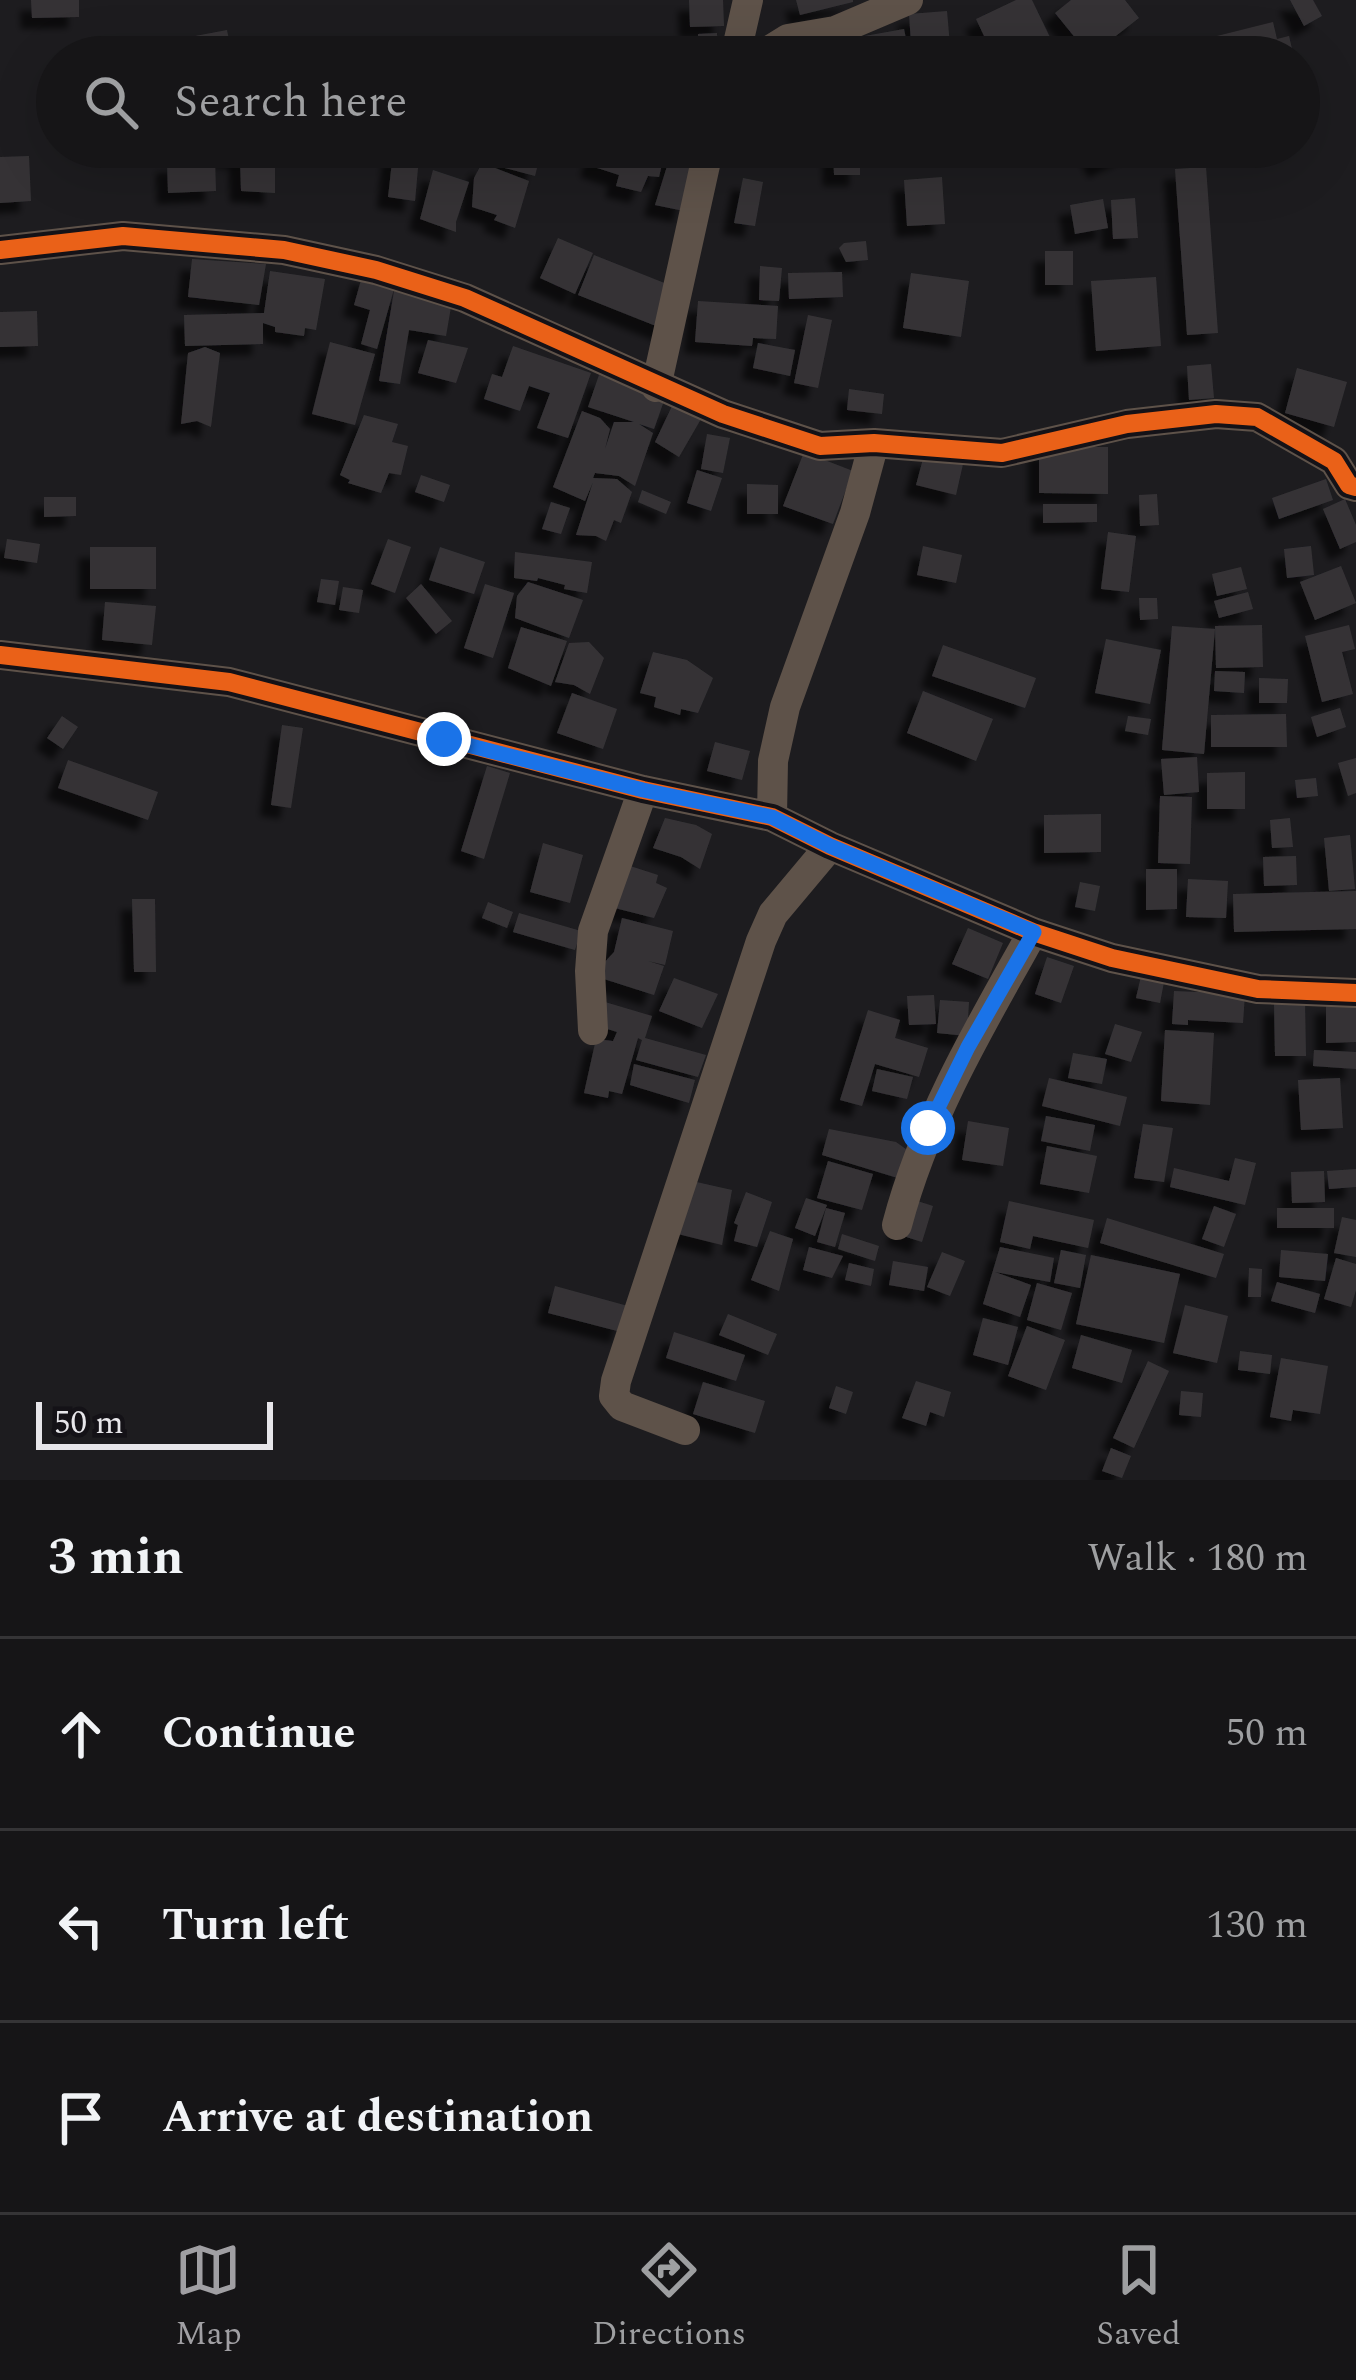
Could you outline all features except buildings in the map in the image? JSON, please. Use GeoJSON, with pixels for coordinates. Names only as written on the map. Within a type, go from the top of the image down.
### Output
{"type":"FeatureCollection","features":[{"type":"Feature","properties":{"kind":"street"},"geometry":{"type":"LineString","coordinates":[[740,36],[748,0]]}},
{"type":"Feature","properties":{"kind":"street"},"geometry":{"type":"LineString","coordinates":[[801,36],[835,31],[908,0]]}},
{"type":"Feature","properties":{"kind":"street"},"geometry":{"type":"LineString","coordinates":[[656,387],[704,168]]}},
{"type":"Feature","properties":{"kind":"street"},"geometry":{"type":"LineString","coordinates":[[0,250],[123,236],[308,255],[376,270],[465,298],[656,387],[820,446],[874,443],[1002,453],[1127,424],[1216,414],[1257,417],[1334,461],[1349,485],[1356,487]]}},
{"type":"Feature","properties":{"kind":"street"},"geometry":{"type":"LineString","coordinates":[[772,817],[773,761],[784,706],[854,513],[874,443]]}},
{"type":"Feature","properties":{"kind":"street"},"geometry":{"type":"LineString","coordinates":[[0,655],[229,682],[643,790],[772,817],[1034,932],[1112,958],[1258,989],[1356,993]]}},
{"type":"Feature","properties":{"kind":"street"},"geometry":{"type":"LineString","coordinates":[[593,1030],[593,932],[643,790]]}},
{"type":"Feature","properties":{"kind":"street"},"geometry":{"type":"LineString","coordinates":[[685,1430],[622,1406],[614,1396],[616,1381],[761,940],[773,914],[830,846]]}},
{"type":"Feature","properties":{"kind":"street"},"geometry":{"type":"LineString","coordinates":[[897,1225],[928,1128],[1034,932]]}},
{"type":"Feature","properties":{"kind":"cycle path"},"geometry":{"type":"LineString","coordinates":[[0,250],[123,236],[284,250],[376,270],[465,298],[723,414],[820,446],[874,443],[1002,453],[1127,424],[1216,414],[1257,417],[1334,461],[1349,485],[1356,487]]}},
{"type":"Feature","properties":{"kind":"cycle path"},"geometry":{"type":"LineString","coordinates":[[0,655],[229,682],[643,790],[772,817],[1033,932],[1112,958],[1258,989],[1356,993]]}},
{"type":"Feature","properties":{"kind":"route"},"geometry":{"type":"LineString","coordinates":[[444,739],[772,817],[1034,932],[928,1128]]}}]}
